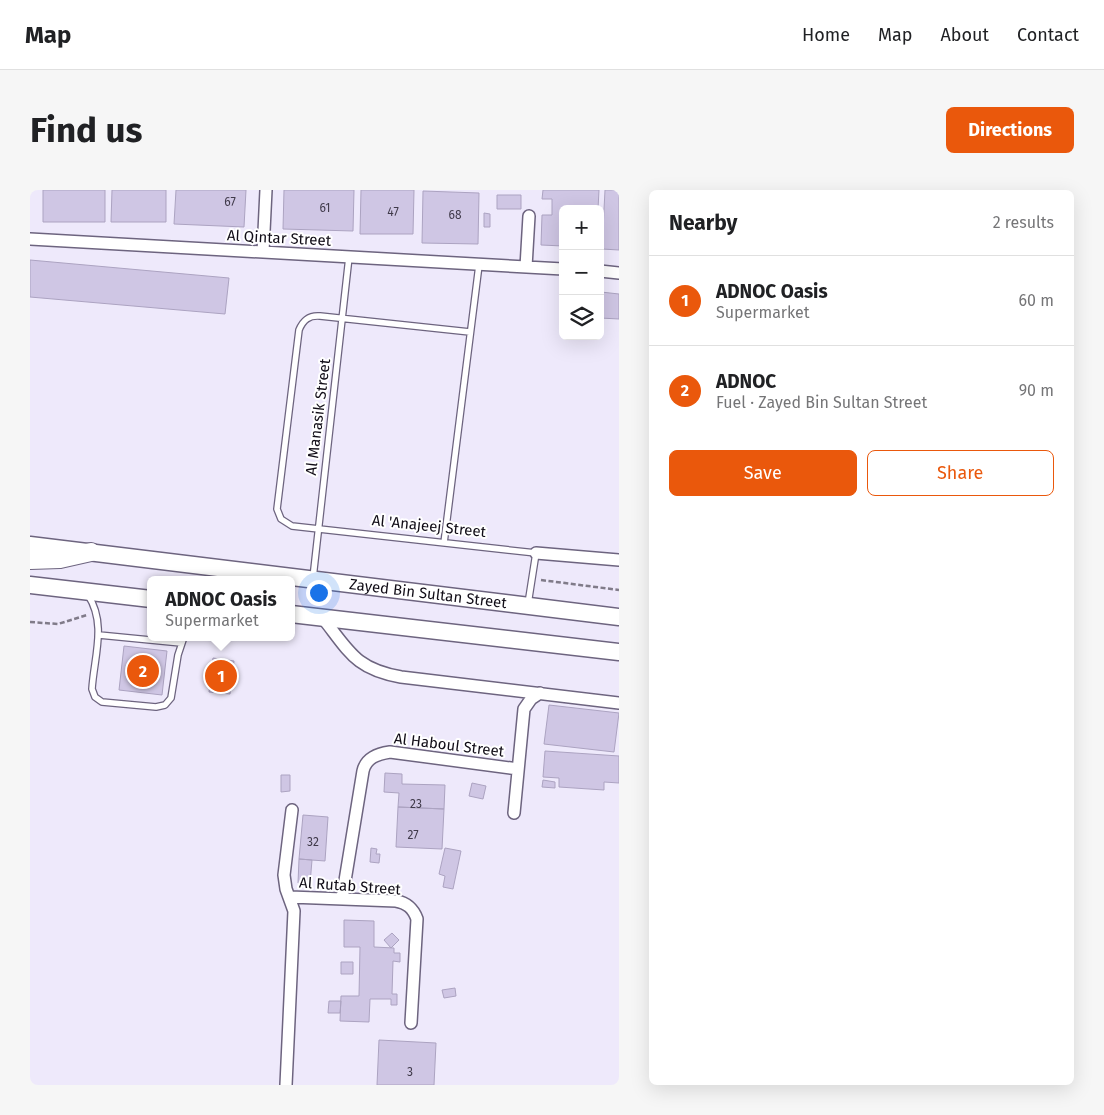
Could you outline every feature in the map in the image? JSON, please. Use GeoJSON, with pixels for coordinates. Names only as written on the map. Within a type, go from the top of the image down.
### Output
{"type":"FeatureCollection","features":[{"type":"Feature","properties":{"kind":"main road","name":"Zayed Bin Sultan Street"},"geometry":{"type":"LineString","coordinates":[[30,545],[287,576]]}},
{"type":"Feature","properties":{"kind":"main road"},"geometry":{"type":"LineString","coordinates":[[30,560],[60,558],[91,552]]}},
{"type":"Feature","properties":{"kind":"main road","name":"Zayed Bin Sultan Street"},"geometry":{"type":"LineString","coordinates":[[295,577],[619,617]]}},
{"type":"Feature","properties":{"kind":"main road"},"geometry":{"type":"LineString","coordinates":[[30,586],[147,599]]}},
{"type":"Feature","properties":{"kind":"main road"},"geometry":{"type":"LineString","coordinates":[[295,615],[619,652]]}},
{"type":"Feature","properties":{"kind":"street"},"geometry":{"type":"LineString","coordinates":[[263,252],[266,190]]}},
{"type":"Feature","properties":{"kind":"street"},"geometry":{"type":"LineString","coordinates":[[526,267],[529,216]]}},
{"type":"Feature","properties":{"kind":"street","name":"Al Qintar Street"},"geometry":{"type":"LineString","coordinates":[[30,239],[559,269]]}},
{"type":"Feature","properties":{"kind":"street"},"geometry":{"type":"LineString","coordinates":[[604,272],[619,272]]}},
{"type":"Feature","properties":{"kind":"street","name":"Al 'Anajeej Street"},"geometry":{"type":"LineString","coordinates":[[536,553],[619,560]]}},
{"type":"Feature","properties":{"kind":"street"},"geometry":{"type":"LineString","coordinates":[[322,618],[361,664],[378,673],[619,703]]}},
{"type":"Feature","properties":{"kind":"street"},"geometry":{"type":"LineString","coordinates":[[510,690],[518,698],[524,709],[531,699],[540,693]]}},
{"type":"Feature","properties":{"kind":"street","name":"Al Haboul Street"},"geometry":{"type":"LineString","coordinates":[[514,813],[524,709]]}},
{"type":"Feature","properties":{"kind":"street","name":"Al Haboul Street"},"geometry":{"type":"LineString","coordinates":[[342,899],[363,771],[374,756],[390,752],[518,769]]}},
{"type":"Feature","properties":{"kind":"street","name":"Al Rutab Street"},"geometry":{"type":"LineString","coordinates":[[286,1085],[294,911],[286,889],[284,875],[292,810]]}},
{"type":"Feature","properties":{"kind":"street","name":"Al Rutab Street"},"geometry":{"type":"LineString","coordinates":[[290,897],[402,902],[411,908],[415,913],[416,925],[411,1023]]}},
{"type":"Feature","properties":{"kind":"lane","name":"Al Manasik Street"},"geometry":{"type":"LineString","coordinates":[[312,579],[349,257]]}},
{"type":"Feature","properties":{"kind":"lane"},"geometry":{"type":"LineString","coordinates":[[444,543],[479,264]]}},
{"type":"Feature","properties":{"kind":"lane","name":"Al 'Anajeej Street"},"geometry":{"type":"LineString","coordinates":[[342,318],[315,315],[306,319],[301,326],[277,504],[278,514],[286,523],[292,526],[536,553]]}},
{"type":"Feature","properties":{"kind":"lane"},"geometry":{"type":"LineString","coordinates":[[342,318],[470,332]]}},
{"type":"Feature","properties":{"kind":"lane"},"geometry":{"type":"LineString","coordinates":[[528,606],[536,553]]}},
{"type":"Feature","properties":{"kind":"lane"},"geometry":{"type":"LineString","coordinates":[[85,591],[96,612],[99,635],[92,690],[95,697],[102,702],[156,707],[165,705],[171,698],[178,655],[183,641]]}},
{"type":"Feature","properties":{"kind":"lane"},"geometry":{"type":"LineString","coordinates":[[99,635],[147,638]]}},
{"type":"Feature","properties":{"kind":"path"},"geometry":{"type":"LineString","coordinates":[[532,579],[619,590]]}},
{"type":"Feature","properties":{"kind":"path"},"geometry":{"type":"LineString","coordinates":[[30,622],[58,624],[96,612]]}},
{"type":"Feature","properties":{"kind":"building"},"geometry":{"type":"Polygon","coordinates":[[[43,190],[105,190],[105,222],[43,222],[43,190]]]}},
{"type":"Feature","properties":{"kind":"building"},"geometry":{"type":"Polygon","coordinates":[[[112,190],[166,190],[166,222],[111,222],[112,190]]]}},
{"type":"Feature","properties":{"kind":"building"},"geometry":{"type":"Polygon","coordinates":[[[176,190],[246,190],[244,227],[174,224],[176,190]]]}},
{"type":"Feature","properties":{"kind":"building"},"geometry":{"type":"Polygon","coordinates":[[[284,190],[354,190],[353,231],[283,229],[284,190]]]}},
{"type":"Feature","properties":{"kind":"building"},"geometry":{"type":"Polygon","coordinates":[[[361,190],[414,190],[413,234],[360,234],[361,190]]]}},
{"type":"Feature","properties":{"kind":"building"},"geometry":{"type":"Polygon","coordinates":[[[543,190],[599,190],[598,205],[559,205],[559,246],[541,245],[542,215],[552,215],[552,199],[542,199],[543,190]]]}},
{"type":"Feature","properties":{"kind":"building"},"geometry":{"type":"Polygon","coordinates":[[[605,190],[619,190],[619,250],[604,249],[605,190]]]}},
{"type":"Feature","properties":{"kind":"building"},"geometry":{"type":"Polygon","coordinates":[[[423,191],[479,193],[478,244],[422,243],[423,191]]]}},
{"type":"Feature","properties":{"kind":"building"},"geometry":{"type":"Polygon","coordinates":[[[497,195],[521,195],[521,209],[497,209],[497,195]]]}},
{"type":"Feature","properties":{"kind":"building"},"geometry":{"type":"Polygon","coordinates":[[[484,213],[490,214],[490,227],[484,227],[484,213]]]}},
{"type":"Feature","properties":{"kind":"building"},"geometry":{"type":"Polygon","coordinates":[[[30,260],[229,278],[225,314],[30,297],[30,260]]]}},
{"type":"Feature","properties":{"kind":"building"},"geometry":{"type":"Polygon","coordinates":[[[604,292],[619,294],[619,319],[604,318],[604,292]]]}},
{"type":"Feature","properties":{"kind":"building"},"geometry":{"type":"Polygon","coordinates":[[[124,646],[167,651],[162,695],[119,690],[124,646]]]}},
{"type":"Feature","properties":{"kind":"building"},"geometry":{"type":"Polygon","coordinates":[[[213,658],[234,661],[230,694],[209,692],[213,658]]]}},
{"type":"Feature","properties":{"kind":"building"},"geometry":{"type":"Polygon","coordinates":[[[549,705],[619,713],[614,752],[544,744],[549,705]]]}},
{"type":"Feature","properties":{"kind":"building"},"geometry":{"type":"Polygon","coordinates":[[[545,751],[619,756],[619,783],[604,782],[604,790],[559,787],[559,778],[543,777],[545,751]]]}},
{"type":"Feature","properties":{"kind":"building"},"geometry":{"type":"Polygon","coordinates":[[[385,773],[402,774],[402,784],[445,785],[444,809],[398,807],[399,793],[384,792],[385,773]]]}},
{"type":"Feature","properties":{"kind":"building"},"geometry":{"type":"Polygon","coordinates":[[[281,775],[290,775],[290,791],[281,792],[281,775]]]}},
{"type":"Feature","properties":{"kind":"building"},"geometry":{"type":"Polygon","coordinates":[[[543,780],[555,782],[555,788],[542,787],[543,780]]]}},
{"type":"Feature","properties":{"kind":"building"},"geometry":{"type":"Polygon","coordinates":[[[472,783],[486,786],[483,799],[469,796],[472,783]]]}},
{"type":"Feature","properties":{"kind":"building"},"geometry":{"type":"Polygon","coordinates":[[[398,807],[444,809],[442,849],[396,847],[398,807]]]}},
{"type":"Feature","properties":{"kind":"building"},"geometry":{"type":"Polygon","coordinates":[[[303,815],[328,817],[325,861],[299,859],[303,815]]]}},
{"type":"Feature","properties":{"kind":"building"},"geometry":{"type":"Polygon","coordinates":[[[371,848],[377,849],[376,854],[380,854],[379,863],[370,862],[371,848]]]}},
{"type":"Feature","properties":{"kind":"building"},"geometry":{"type":"Polygon","coordinates":[[[445,848],[461,851],[453,889],[443,887],[445,876],[439,874],[445,848]]]}},
{"type":"Feature","properties":{"kind":"building"},"geometry":{"type":"Polygon","coordinates":[[[299,859],[312,860],[310,884],[298,883],[299,859]]]}},
{"type":"Feature","properties":{"kind":"building"},"geometry":{"type":"Polygon","coordinates":[[[344,920],[374,921],[374,947],[394,948],[394,953],[400,953],[400,962],[393,961],[392,994],[397,994],[397,1005],[391,1005],[391,999],[370,999],[369,1022],[340,1021],[341,996],[359,996],[360,947],[344,947],[344,920]]]}},
{"type":"Feature","properties":{"kind":"building"},"geometry":{"type":"Polygon","coordinates":[[[392,933],[399,940],[391,948],[384,940],[392,933]]]}},
{"type":"Feature","properties":{"kind":"building"},"geometry":{"type":"Polygon","coordinates":[[[341,962],[353,962],[353,974],[341,974],[341,962]]]}},
{"type":"Feature","properties":{"kind":"building"},"geometry":{"type":"Polygon","coordinates":[[[455,988],[456,996],[444,998],[442,990],[455,988]]]}},
{"type":"Feature","properties":{"kind":"building"},"geometry":{"type":"Polygon","coordinates":[[[329,1001],[341,1001],[340,1013],[328,1013],[329,1001]]]}},
{"type":"Feature","properties":{"kind":"building"},"geometry":{"type":"Polygon","coordinates":[[[379,1040],[436,1043],[434,1085],[377,1085],[379,1040]]]}},
{"type":"Feature","properties":{"kind":"place","name":"ADNOC"},"geometry":{"type":"Point","coordinates":[143,671]}},
{"type":"Feature","properties":{"kind":"place","name":"ADNOC Oasis"},"geometry":{"type":"Point","coordinates":[221,676]}}]}
